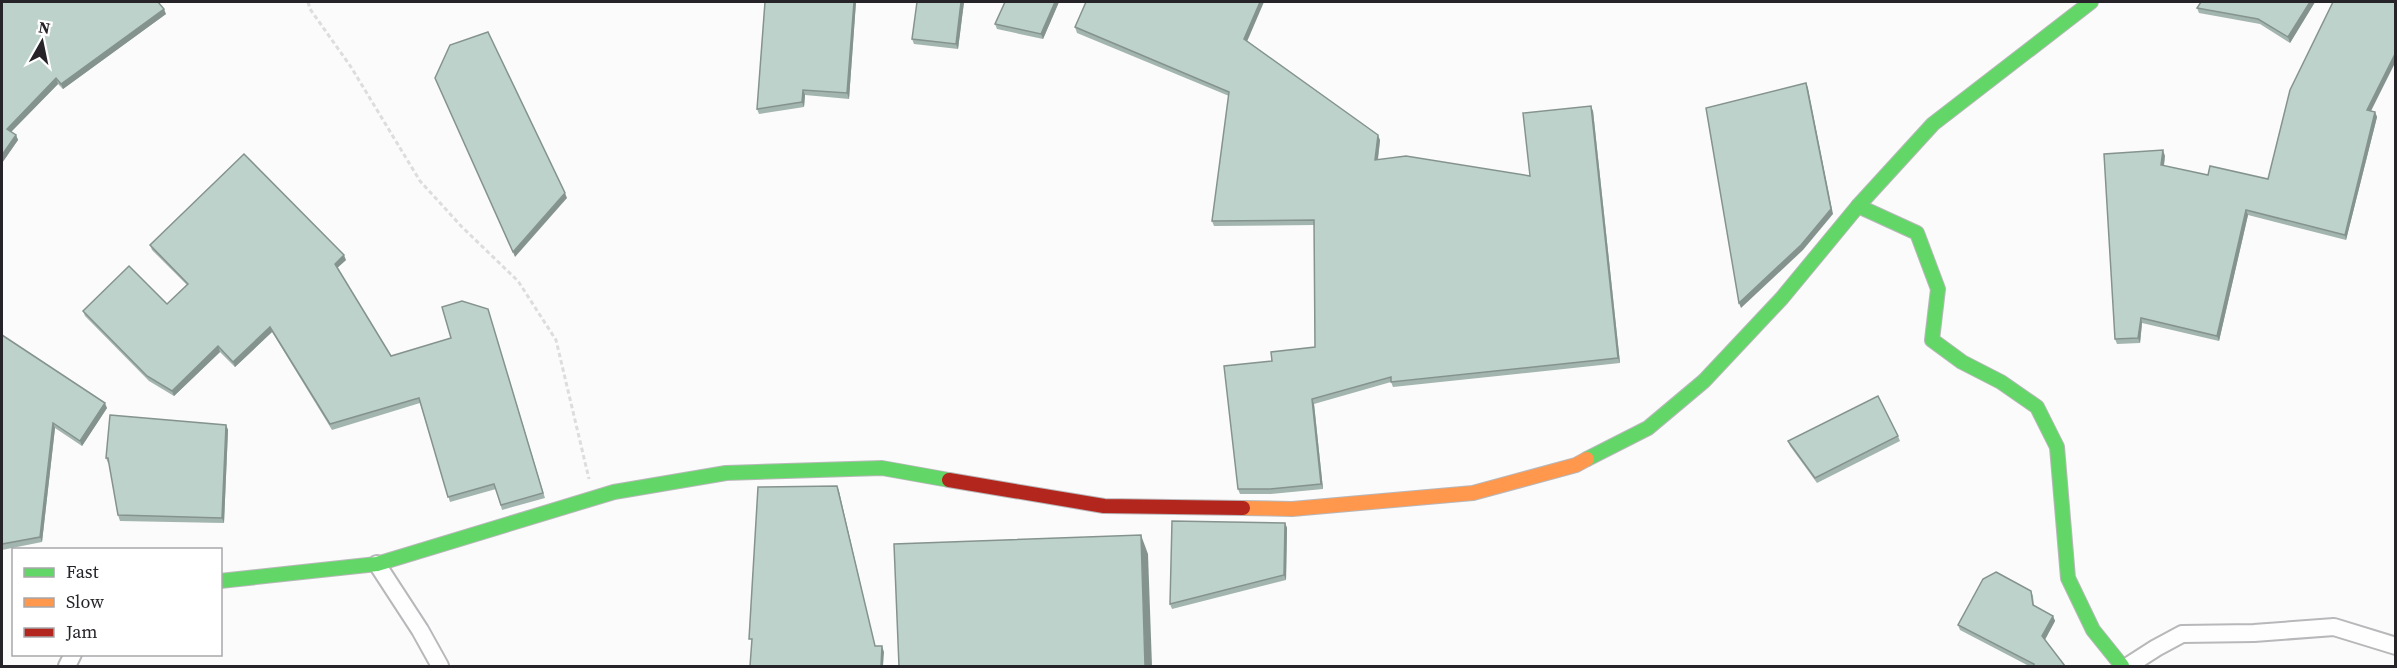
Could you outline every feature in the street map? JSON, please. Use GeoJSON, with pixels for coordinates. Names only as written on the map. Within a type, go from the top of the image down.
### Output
{"type":"FeatureCollection","features":[{"type":"Feature","properties":{"kind":"street"},"geometry":{"type":"LineString","coordinates":[[222,581],[378,564],[614,492],[726,473],[882,468],[1104,506],[1292,509],[1473,493],[1576,465],[1648,429],[1704,381],[1782,298],[1858,206],[1934,124],[2091,2]]}},
{"type":"Feature","properties":{"kind":"street"},"geometry":{"type":"LineString","coordinates":[[1858,206],[1888,218],[1917,234],[1938,288],[1932,340],[1962,362],[2001,382],[2037,407],[2057,447],[2068,578],[2093,630],[2122,666]]}},
{"type":"Feature","properties":{"kind":"street"},"geometry":{"type":"LineString","coordinates":[[378,564],[440,666]]}},
{"type":"Feature","properties":{"kind":"street"},"geometry":{"type":"LineString","coordinates":[[2128,666],[2182,634],[2254,633],[2334,627],[2396,646]]}},
{"type":"Feature","properties":{"kind":"path"},"geometry":{"type":"LineString","coordinates":[[308,2],[310,9],[351,67],[420,181],[462,227],[518,281],[556,340],[594,498]]}},
{"type":"Feature","properties":{"kind":"building"},"geometry":{"type":"Polygon","coordinates":[[[2,2],[158,2],[164,9],[61,84],[56,78],[7,129],[16,135],[2,155],[2,2]]]}},
{"type":"Feature","properties":{"kind":"building"},"geometry":{"type":"Polygon","coordinates":[[[765,2],[854,2],[847,93],[803,90],[802,102],[757,109],[765,2]]]}},
{"type":"Feature","properties":{"kind":"building"},"geometry":{"type":"Polygon","coordinates":[[[917,2],[961,2],[956,44],[912,39],[917,2]]]}},
{"type":"Feature","properties":{"kind":"building"},"geometry":{"type":"Polygon","coordinates":[[[1005,2],[1055,2],[1041,34],[995,24],[1005,2]]]}},
{"type":"Feature","properties":{"kind":"building"},"geometry":{"type":"Polygon","coordinates":[[[1086,2],[1260,2],[1244,39],[1378,135],[1375,160],[1406,156],[1530,176],[1523,113],[1591,106],[1618,358],[1391,382],[1391,377],[1312,399],[1321,484],[1269,489],[1238,489],[1224,366],[1272,361],[1271,352],[1315,347],[1314,220],[1212,221],[1229,92],[1075,27],[1086,2]]]}},
{"type":"Feature","properties":{"kind":"building"},"geometry":{"type":"Polygon","coordinates":[[[2201,2],[2310,2],[2288,37],[2258,19],[2197,8],[2201,2]]]}},
{"type":"Feature","properties":{"kind":"building"},"geometry":{"type":"Polygon","coordinates":[[[2333,2],[2396,2],[2396,52],[2367,110],[2375,112],[2345,235],[2246,210],[2217,336],[2141,318],[2138,338],[2115,339],[2104,154],[2163,150],[2161,165],[2208,175],[2210,166],[2268,179],[2290,90],[2333,2]]]}},
{"type":"Feature","properties":{"kind":"building"},"geometry":{"type":"Polygon","coordinates":[[[488,32],[565,193],[513,252],[435,78],[450,45],[488,32]]]}},
{"type":"Feature","properties":{"kind":"building"},"geometry":{"type":"Polygon","coordinates":[[[1806,83],[1831,209],[1801,245],[1739,303],[1706,108],[1806,83]]]}},
{"type":"Feature","properties":{"kind":"building"},"geometry":{"type":"Polygon","coordinates":[[[244,154],[344,255],[335,264],[391,356],[451,338],[442,307],[462,301],[488,309],[543,493],[501,505],[494,484],[448,497],[419,398],[330,424],[270,327],[233,362],[218,346],[172,391],[147,376],[83,311],[129,266],[167,304],[188,284],[150,245],[244,154]]]}},
{"type":"Feature","properties":{"kind":"building"},"geometry":{"type":"Polygon","coordinates":[[[2,335],[105,403],[80,441],[53,423],[40,537],[2,544],[2,335]]]}},
{"type":"Feature","properties":{"kind":"building"},"geometry":{"type":"Polygon","coordinates":[[[1878,396],[1898,436],[1815,478],[1788,441],[1878,396]]]}},
{"type":"Feature","properties":{"kind":"building"},"geometry":{"type":"Polygon","coordinates":[[[110,415],[226,425],[222,518],[118,515],[108,458],[106,458],[110,415]]]}},
{"type":"Feature","properties":{"kind":"building"},"geometry":{"type":"Polygon","coordinates":[[[837,486],[875,646],[882,646],[881,666],[750,666],[752,639],[749,639],[758,487],[837,486]]]}},
{"type":"Feature","properties":{"kind":"building"},"geometry":{"type":"Polygon","coordinates":[[[1172,521],[1285,523],[1284,575],[1170,604],[1172,521]]]}},
{"type":"Feature","properties":{"kind":"building"},"geometry":{"type":"Polygon","coordinates":[[[1141,535],[1145,666],[899,666],[894,544],[1141,535]]]}},
{"type":"Feature","properties":{"kind":"building"},"geometry":{"type":"Polygon","coordinates":[[[1996,572],[2031,591],[2033,605],[2053,616],[2042,636],[2065,666],[2034,666],[1958,625],[1983,579],[1996,572]]]}},
{"type":"Feature","properties":{"kind":"traffic: fast"},"geometry":{"type":"LineString","coordinates":[[1587,459],[1648,428],[1704,381],[1782,298],[1858,206],[1933,124],[2091,2]]}},
{"type":"Feature","properties":{"kind":"traffic: fast"},"geometry":{"type":"LineString","coordinates":[[1858,206],[1917,233],[1938,289],[1932,340],[1962,362],[2001,382],[2037,407],[2057,447],[2068,578],[2093,630],[2122,666]]}},
{"type":"Feature","properties":{"kind":"traffic: fast"},"geometry":{"type":"LineString","coordinates":[[222,581],[377,564],[614,492],[726,473],[882,468],[949,480]]}},
{"type":"Feature","properties":{"kind":"traffic: slow"},"geometry":{"type":"LineString","coordinates":[[1243,508],[1292,509],[1473,493],[1576,465],[1587,459]]}},
{"type":"Feature","properties":{"kind":"traffic: jam"},"geometry":{"type":"LineString","coordinates":[[949,480],[1104,506],[1243,508]]}}]}
